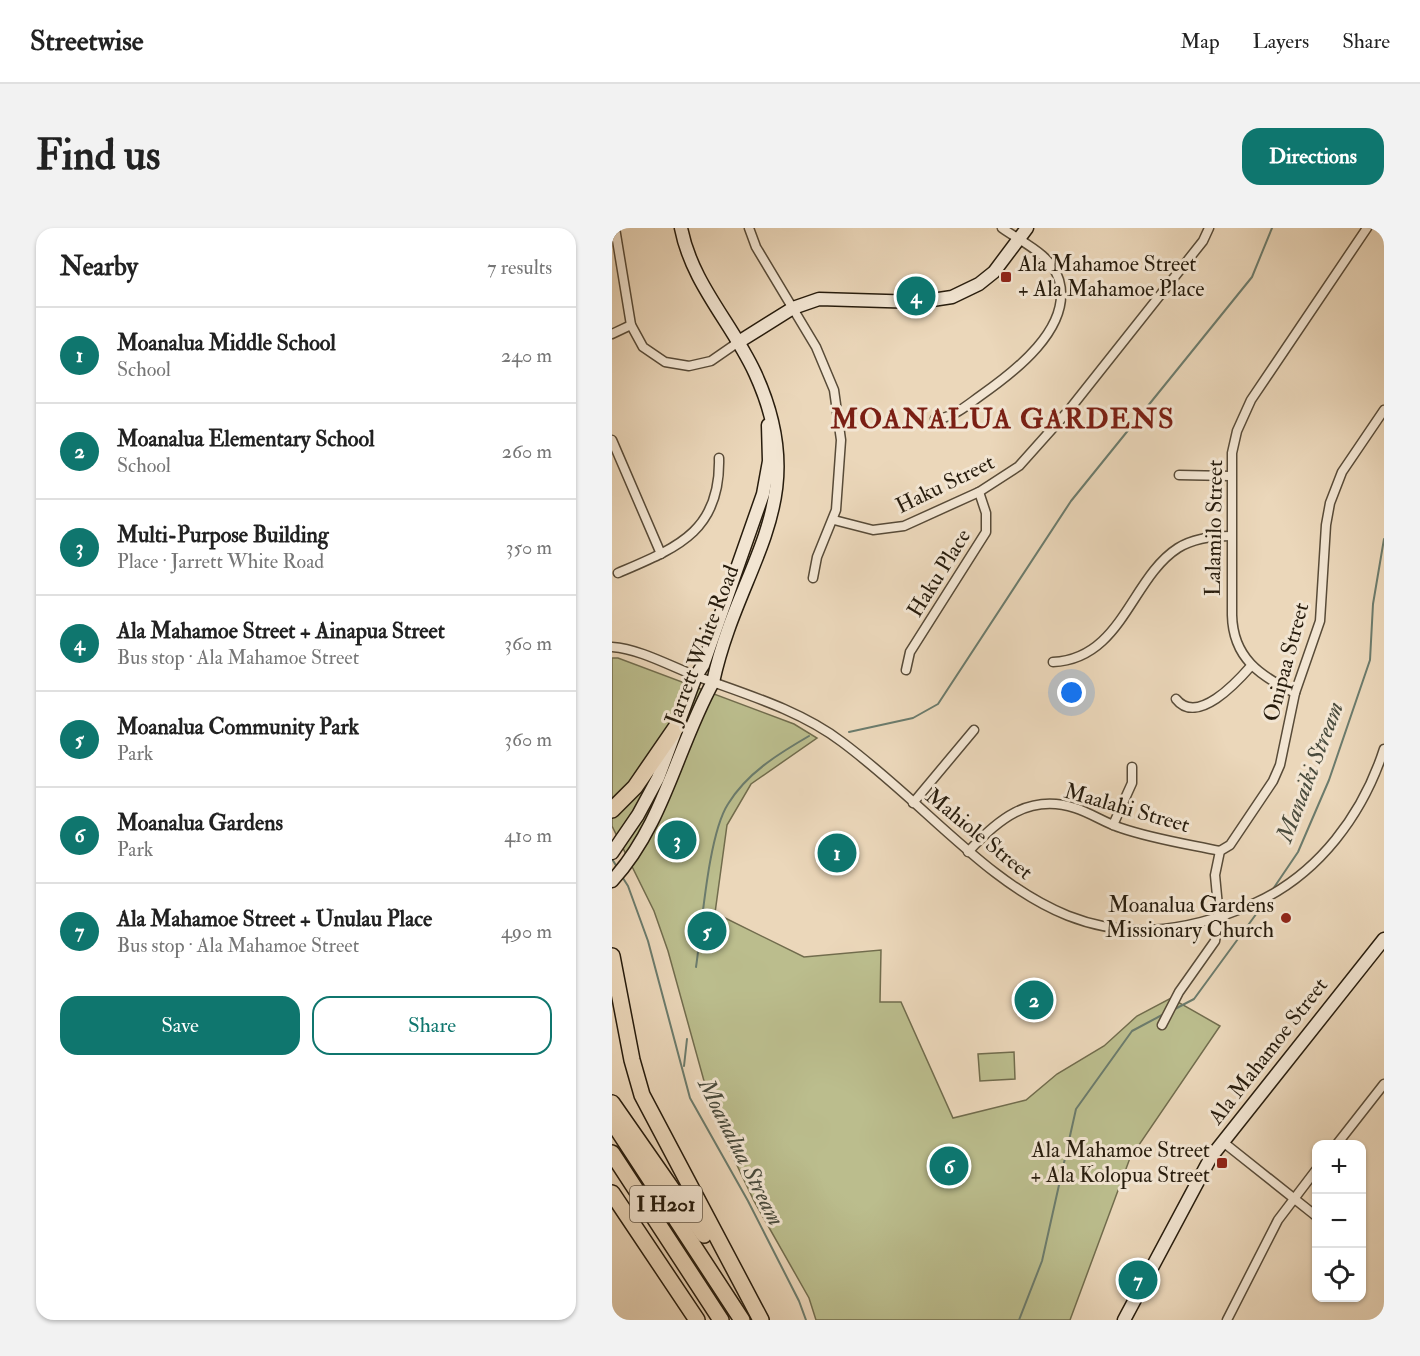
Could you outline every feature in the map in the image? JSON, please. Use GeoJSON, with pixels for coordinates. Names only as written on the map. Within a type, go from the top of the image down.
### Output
{"type":"FeatureCollection","features":[{"type":"Feature","properties":{"kind":"highway"},"geometry":{"type":"LineString","coordinates":[[612,810],[635,787],[677,726]]}},
{"type":"Feature","properties":{"kind":"highway"},"geometry":{"type":"LineString","coordinates":[[612,956],[632,1060],[642,1095],[761,1320]]}},
{"type":"Feature","properties":{"kind":"highway"},"geometry":{"type":"LineString","coordinates":[[612,1103],[761,1320]]}},
{"type":"Feature","properties":{"kind":"highway","name":"I H201"},"geometry":{"type":"LineString","coordinates":[[612,1121],[742,1320]]}},
{"type":"Feature","properties":{"kind":"highway","name":"I H201"},"geometry":{"type":"LineString","coordinates":[[612,1153],[721,1320]]}},
{"type":"Feature","properties":{"kind":"highway"},"geometry":{"type":"LineString","coordinates":[[612,1193],[697,1320]]}},
{"type":"Feature","properties":{"kind":"street","name":"Jarrett White Road"},"geometry":{"type":"LineString","coordinates":[[612,881],[622,870],[665,798],[699,710],[713,682],[776,501],[779,450],[755,374],[698,279],[681,228]]}},
{"type":"Feature","properties":{"kind":"street"},"geometry":{"type":"LineString","coordinates":[[749,228],[756,247],[816,347],[834,390],[841,440],[834,520],[817,558],[813,578]]}},
{"type":"Feature","properties":{"kind":"street"},"geometry":{"type":"LineString","coordinates":[[935,419],[955,413],[1016,369],[1036,348],[1055,320],[1061,300],[1055,272],[1041,254],[1002,228]]}},
{"type":"Feature","properties":{"kind":"street"},"geometry":{"type":"LineString","coordinates":[[614,233],[630,325],[638,340],[650,353],[665,362],[680,366],[711,361],[793,308],[825,298],[919,302],[952,297],[987,278],[1001,265],[1027,228]]}},
{"type":"Feature","properties":{"kind":"street","name":"Haku Street"},"geometry":{"type":"LineString","coordinates":[[834,520],[873,530],[894,529],[979,492],[1019,466],[1038,448],[1203,241],[1209,228]]}},
{"type":"Feature","properties":{"kind":"street","name":"Lalamilo Street"},"geometry":{"type":"LineString","coordinates":[[1295,693],[1264,677],[1251,666],[1237,645],[1233,630],[1230,476],[1234,442],[1251,400],[1368,228]]}},
{"type":"Feature","properties":{"kind":"street"},"geometry":{"type":"LineString","coordinates":[[612,334],[630,325]]}},
{"type":"Feature","properties":{"kind":"street","name":"Jarrett White Road"},"geometry":{"type":"LineString","coordinates":[[612,853],[651,791],[696,676],[703,665],[763,494],[769,461],[767,409]]}},
{"type":"Feature","properties":{"kind":"street","name":"Onipaa Street"},"geometry":{"type":"LineString","coordinates":[[1220,851],[1230,846],[1277,773],[1295,693],[1320,621],[1326,525],[1333,493],[1348,462],[1384,410]]}},
{"type":"Feature","properties":{"kind":"street"},"geometry":{"type":"LineString","coordinates":[[612,440],[661,554]]}},
{"type":"Feature","properties":{"kind":"street"},"geometry":{"type":"LineString","coordinates":[[618,573],[683,543],[703,521],[715,494],[719,458]]}},
{"type":"Feature","properties":{"kind":"street"},"geometry":{"type":"LineString","coordinates":[[1179,475],[1230,476]]}},
{"type":"Feature","properties":{"kind":"street","name":"Haku Place"},"geometry":{"type":"LineString","coordinates":[[906,670],[910,652],[986,532],[986,513],[979,492]]}},
{"type":"Feature","properties":{"kind":"street"},"geometry":{"type":"LineString","coordinates":[[1053,663],[1079,657],[1109,634],[1124,617],[1158,567],[1178,549],[1200,538],[1231,536]]}},
{"type":"Feature","properties":{"kind":"street","name":"Mahiole Street"},"geometry":{"type":"LineString","coordinates":[[612,647],[713,682],[795,714],[829,733],[1002,880],[1032,899],[1064,914],[1097,924],[1130,928],[1164,928],[1219,917],[1267,897],[1309,868],[1354,815],[1375,774],[1384,749]]}},
{"type":"Feature","properties":{"kind":"street"},"geometry":{"type":"LineString","coordinates":[[1176,699],[1182,706],[1189,708],[1210,702],[1220,696],[1251,666]]}},
{"type":"Feature","properties":{"kind":"street"},"geometry":{"type":"LineString","coordinates":[[913,803],[974,730]]}},
{"type":"Feature","properties":{"kind":"street"},"geometry":{"type":"LineString","coordinates":[[1113,825],[1132,783],[1132,767]]}},
{"type":"Feature","properties":{"kind":"street","name":"Maalahi Street"},"geometry":{"type":"LineString","coordinates":[[968,852],[1002,819],[1036,805],[1056,804],[1074,808],[1113,825],[1220,851]]}},
{"type":"Feature","properties":{"kind":"street"},"geometry":{"type":"LineString","coordinates":[[1162,1025],[1175,999],[1215,941],[1219,917],[1215,883],[1220,851]]}},
{"type":"Feature","properties":{"kind":"street","name":"Ala Mahamoe Street"},"geometry":{"type":"LineString","coordinates":[[1124,1320],[1195,1183],[1223,1142],[1384,939]]}},
{"type":"Feature","properties":{"kind":"street"},"geometry":{"type":"LineString","coordinates":[[1339,1140],[1384,1084]]}},
{"type":"Feature","properties":{"kind":"street"},"geometry":{"type":"LineString","coordinates":[[1223,1142],[1312,1212]]}},
{"type":"Feature","properties":{"kind":"street"},"geometry":{"type":"LineString","coordinates":[[1227,1320],[1274,1227],[1312,1176]]}},
{"type":"Feature","properties":{"kind":"green space"},"geometry":{"type":"Polygon","coordinates":[[[612,658],[618,658],[794,724],[817,738],[751,784],[727,825],[715,913],[804,957],[881,950],[880,1002],[901,1002],[953,1118],[1026,1100],[1057,1074],[1104,1046],[1137,1016],[1171,998],[1220,1026],[1130,1158],[1070,1320],[816,1320],[809,1298],[754,1201],[714,1117],[668,951],[654,911],[612,826],[612,658]]]}},
{"type":"Feature","properties":{"kind":"green space"},"geometry":{"type":"Polygon","coordinates":[[[1014,1052],[1015,1079],[980,1081],[978,1054],[1014,1052]]]}},
{"type":"Feature","properties":{"kind":"waterway"},"geometry":{"type":"LineString","coordinates":[[849,732],[913,718],[938,704],[1071,501],[1252,277],[1272,228]]}},
{"type":"Feature","properties":{"kind":"waterway","name":"Manaiki Stream"},"geometry":{"type":"LineString","coordinates":[[1273,889],[1298,852],[1329,780],[1370,660],[1373,604],[1384,539]]}},
{"type":"Feature","properties":{"kind":"waterway"},"geometry":{"type":"LineString","coordinates":[[696,967],[703,906],[715,837],[721,818],[728,804],[744,783],[775,757],[809,736]]}},
{"type":"Feature","properties":{"kind":"waterway","name":"Moanalua Stream"},"geometry":{"type":"LineString","coordinates":[[612,859],[617,867]]}},
{"type":"Feature","properties":{"kind":"waterway","name":"Moanalua Stream"},"geometry":{"type":"LineString","coordinates":[[621,875],[628,886],[648,941],[690,1098],[748,1201],[799,1301],[806,1320]]}},
{"type":"Feature","properties":{"kind":"waterway","name":"Manaiki Stream"},"geometry":{"type":"LineString","coordinates":[[1173,1010],[1194,999],[1265,902]]}},
{"type":"Feature","properties":{"kind":"waterway","name":"Manaiki Stream"},"geometry":{"type":"LineString","coordinates":[[1019,1320],[1042,1261],[1076,1109],[1132,1031],[1162,1015]]}},
{"type":"Feature","properties":{"kind":"waterway"},"geometry":{"type":"LineString","coordinates":[[684,1066],[687,1039]]}},
{"type":"Feature","properties":{"kind":"place","name":"Ala Mahamoe Street + Ala Mahamoe Place"},"geometry":{"type":"Point","coordinates":[1006,277]}},
{"type":"Feature","properties":{"kind":"place","name":"Ala Mahamoe Street + Ainapua Street"},"geometry":{"type":"Point","coordinates":[916,296]}},
{"type":"Feature","properties":{"kind":"place","name":"Multi-Purpose Building"},"geometry":{"type":"Point","coordinates":[677,840]}},
{"type":"Feature","properties":{"kind":"place","name":"Moanalua Middle School"},"geometry":{"type":"Point","coordinates":[837,853]}},
{"type":"Feature","properties":{"kind":"place","name":"Moanalua Gardens Missionary Church"},"geometry":{"type":"Point","coordinates":[1286,918]}},
{"type":"Feature","properties":{"kind":"place","name":"Moanalua Community Park"},"geometry":{"type":"Point","coordinates":[707,931]}},
{"type":"Feature","properties":{"kind":"place","name":"Moanalua Elementary School"},"geometry":{"type":"Point","coordinates":[1034,1000]}},
{"type":"Feature","properties":{"kind":"place","name":"Ala Mahamoe Street + Ala Kolopua Street"},"geometry":{"type":"Point","coordinates":[1222,1163]}},
{"type":"Feature","properties":{"kind":"place","name":"Moanalua Gardens"},"geometry":{"type":"Point","coordinates":[949,1166]}},
{"type":"Feature","properties":{"kind":"place","name":"Ala Mahamoe Street + Unulau Place"},"geometry":{"type":"Point","coordinates":[1138,1280]}},
{"type":"Feature","properties":{"kind":"district","name":"MOANALUA GARDENS"},"geometry":{"type":"Point","coordinates":[1003,419]}}]}
